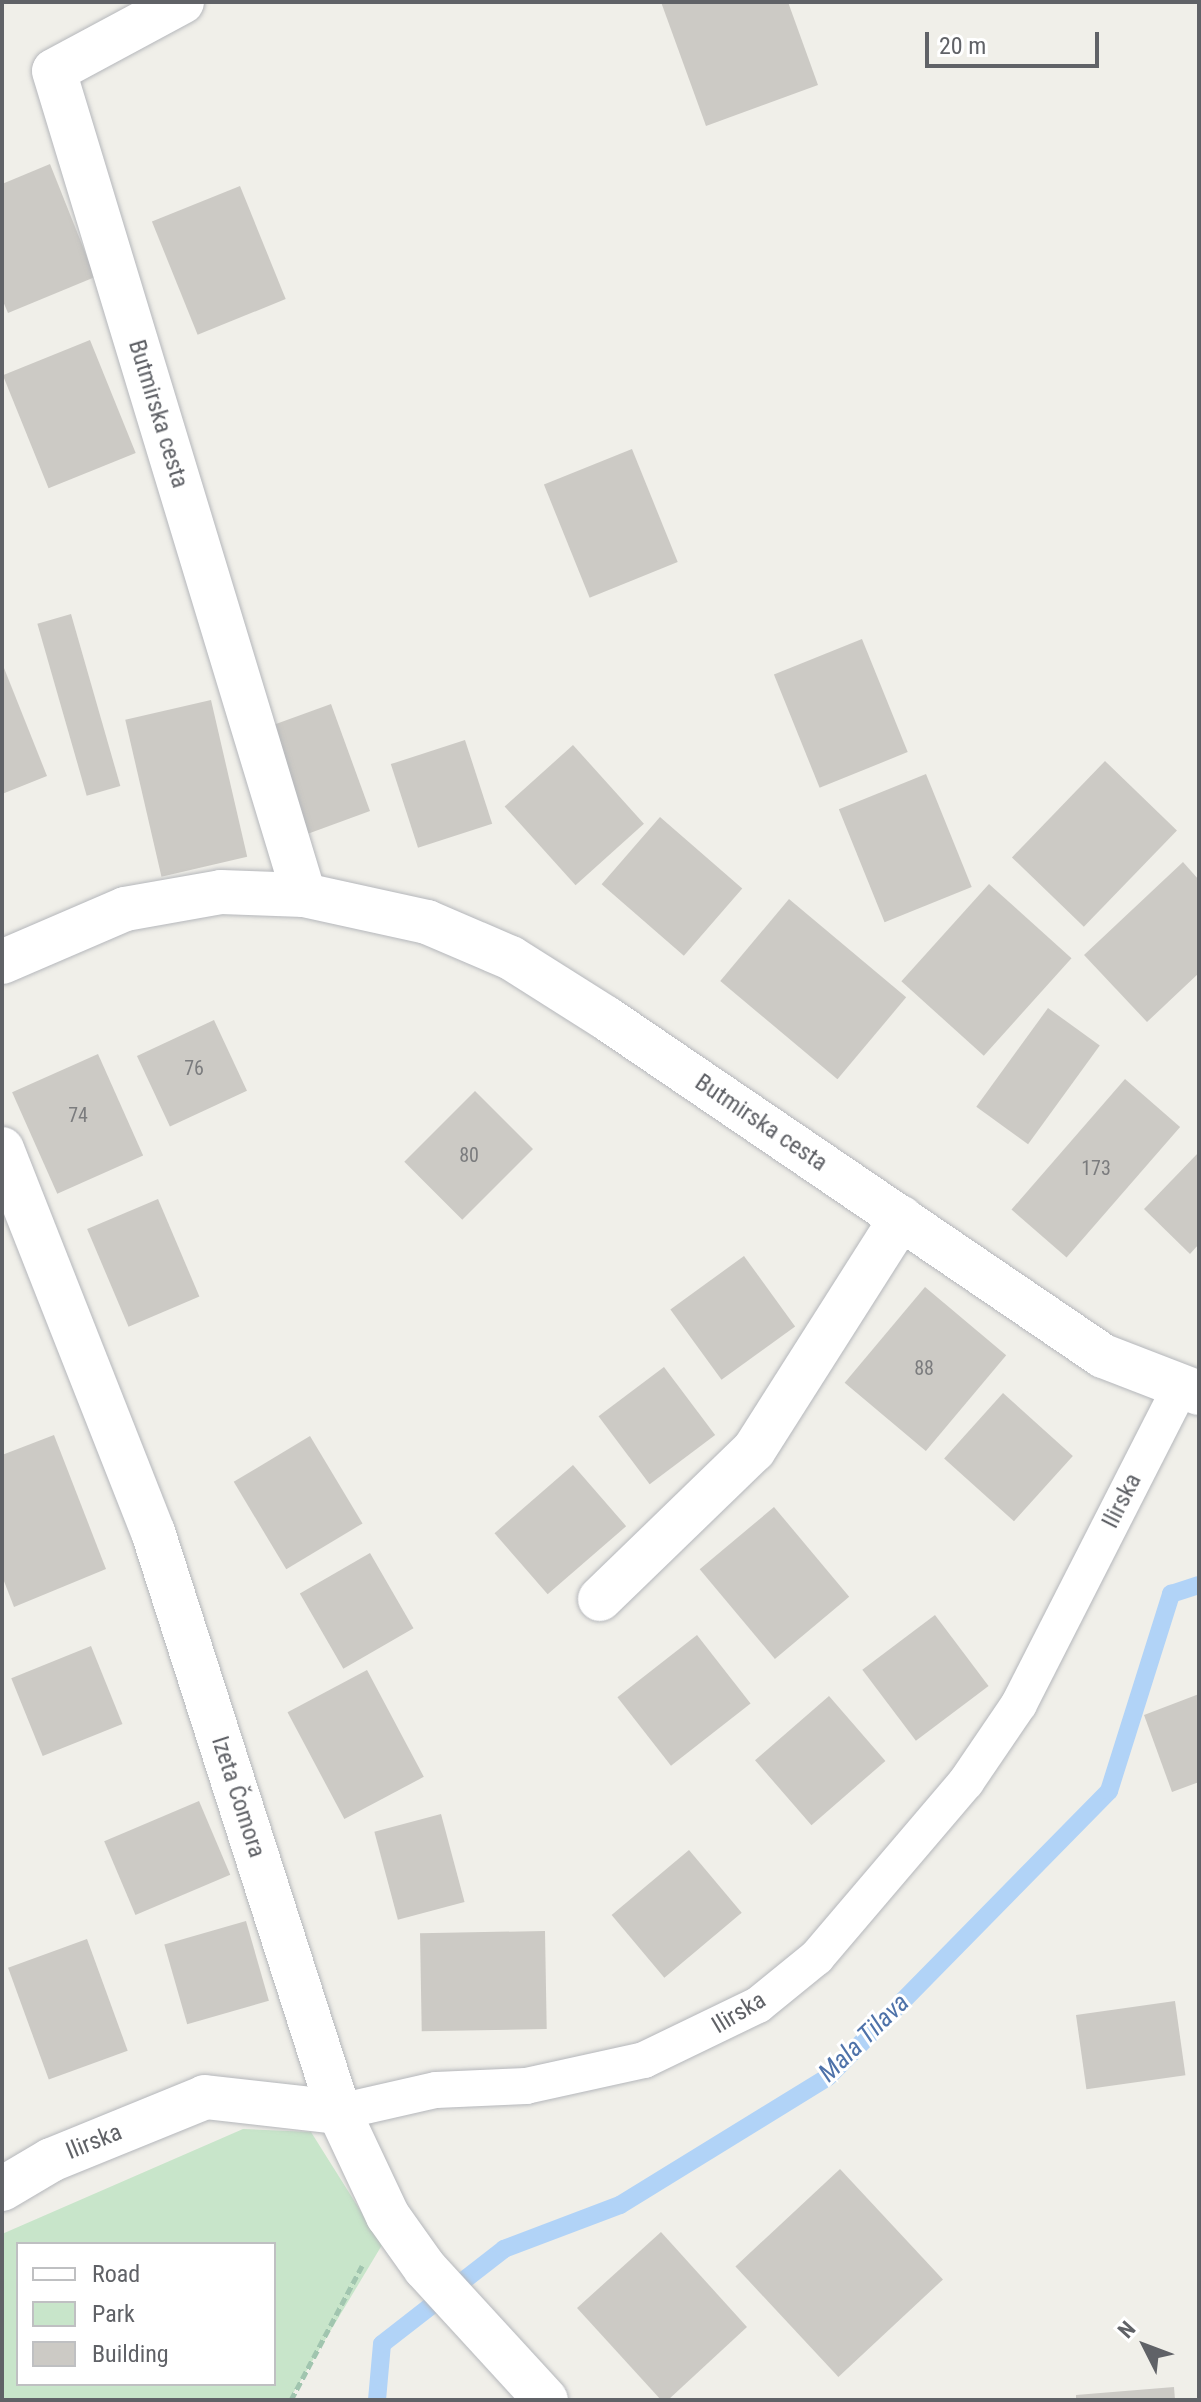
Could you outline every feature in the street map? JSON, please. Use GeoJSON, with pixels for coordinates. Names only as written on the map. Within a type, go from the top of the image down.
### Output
{"type":"FeatureCollection","features":[{"type":"Feature","properties":{"kind":"street","name":"Butmirska cesta"},"geometry":{"type":"LineString","coordinates":[[182,2],[54,71],[304,895]]}},
{"type":"Feature","properties":{"kind":"street","name":"Butmirska cesta"},"geometry":{"type":"LineString","coordinates":[[2,962],[125,909],[221,892],[304,895],[427,922],[511,958],[1103,1356],[1190,1391]]}},
{"type":"Feature","properties":{"kind":"street","name":"Izeta Čomora"},"geometry":{"type":"LineString","coordinates":[[2,1149],[153,1532],[339,2112],[388,2216],[425,2268],[546,2400]]}},
{"type":"Feature","properties":{"kind":"street"},"geometry":{"type":"LineString","coordinates":[[600,1599],[754,1450],[901,1218]]}},
{"type":"Feature","properties":{"kind":"street","name":"Ilirska"},"geometry":{"type":"LineString","coordinates":[[2,2189],[51,2160],[205,2097],[339,2112],[436,2090],[526,2086],[644,2060],[758,2005],[817,1957],[966,1782],[1019,1704],[1190,1391]]}},
{"type":"Feature","properties":{"kind":"path"},"geometry":{"type":"LineString","coordinates":[[291,2400],[388,2216]]}},
{"type":"Feature","properties":{"kind":"green space"},"geometry":{"type":"Polygon","coordinates":[[[243,2129],[311,2132],[382,2245],[289,2400],[2,2400],[2,2234],[243,2129]]]}},
{"type":"Feature","properties":{"kind":"building"},"geometry":{"type":"Polygon","coordinates":[[[661,2],[788,2],[818,85],[706,126],[661,2]]]}},
{"type":"Feature","properties":{"kind":"building"},"geometry":{"type":"Polygon","coordinates":[[[50,164],[95,277],[8,313],[2,299],[2,184],[50,164]]]}},
{"type":"Feature","properties":{"kind":"building"},"geometry":{"type":"Polygon","coordinates":[[[240,186],[286,299],[198,335],[152,222],[240,186]]]}},
{"type":"Feature","properties":{"kind":"building"},"geometry":{"type":"Polygon","coordinates":[[[90,340],[136,453],[49,488],[3,375],[90,340]]]}},
{"type":"Feature","properties":{"kind":"building"},"geometry":{"type":"Polygon","coordinates":[[[632,449],[678,562],[590,598],[544,485],[632,449]]]}},
{"type":"Feature","properties":{"kind":"building"},"geometry":{"type":"Polygon","coordinates":[[[71,614],[120,786],[87,796],[37,624],[71,614]]]}},
{"type":"Feature","properties":{"kind":"building"},"geometry":{"type":"Polygon","coordinates":[[[862,639],[908,752],[820,788],[774,675],[862,639]]]}},
{"type":"Feature","properties":{"kind":"building"},"geometry":{"type":"Polygon","coordinates":[[[2,663],[47,776],[2,794],[2,663]]]}},
{"type":"Feature","properties":{"kind":"building"},"geometry":{"type":"Polygon","coordinates":[[[211,700],[247,857],[161,877],[125,720],[211,700]]]}},
{"type":"Feature","properties":{"kind":"building"},"geometry":{"type":"Polygon","coordinates":[[[331,704],[370,811],[308,834],[269,727],[331,704]]]}},
{"type":"Feature","properties":{"kind":"building"},"geometry":{"type":"Polygon","coordinates":[[[465,740],[492,824],[418,848],[391,764],[465,740]]]}},
{"type":"Feature","properties":{"kind":"building"},"geometry":{"type":"Polygon","coordinates":[[[573,745],[644,824],[576,885],[505,807],[573,745]]]}},
{"type":"Feature","properties":{"kind":"building"},"geometry":{"type":"Polygon","coordinates":[[[1105,761],[1177,830],[1084,927],[1012,857],[1105,761]]]}},
{"type":"Feature","properties":{"kind":"building"},"geometry":{"type":"Polygon","coordinates":[[[926,774],[972,887],[885,922],[839,809],[926,774]]]}},
{"type":"Feature","properties":{"kind":"building"},"geometry":{"type":"Polygon","coordinates":[[[660,817],[742,889],[684,956],[602,884],[660,817]]]}},
{"type":"Feature","properties":{"kind":"building"},"geometry":{"type":"Polygon","coordinates":[[[1183,862],[1199,880],[1199,973],[1147,1022],[1084,955],[1183,862]]]}},
{"type":"Feature","properties":{"kind":"building"},"geometry":{"type":"Polygon","coordinates":[[[989,884],[1071,958],[984,1056],[901,981],[989,884]]]}},
{"type":"Feature","properties":{"kind":"building"},"geometry":{"type":"Polygon","coordinates":[[[789,899],[906,997],[837,1079],[720,981],[789,899]]]}},
{"type":"Feature","properties":{"kind":"building"},"geometry":{"type":"Polygon","coordinates":[[[1048,1008],[1100,1046],[1028,1144],[976,1107],[1048,1008]]]}},
{"type":"Feature","properties":{"kind":"building"},"geometry":{"type":"Polygon","coordinates":[[[214,1020],[247,1091],[170,1127],[137,1056],[214,1020]]]}},
{"type":"Feature","properties":{"kind":"building"},"geometry":{"type":"Polygon","coordinates":[[[98,1054],[143,1155],[57,1194],[12,1092],[98,1054]]]}},
{"type":"Feature","properties":{"kind":"building"},"geometry":{"type":"Polygon","coordinates":[[[1125,1079],[1180,1127],[1067,1257],[1012,1210],[1125,1079]]]}},
{"type":"Feature","properties":{"kind":"building"},"geometry":{"type":"Polygon","coordinates":[[[475,1091],[533,1149],[462,1220],[404,1162],[475,1091]]]}},
{"type":"Feature","properties":{"kind":"building"},"geometry":{"type":"Polygon","coordinates":[[[1199,1152],[1199,1244],[1190,1254],[1144,1209],[1199,1152]]]}},
{"type":"Feature","properties":{"kind":"building"},"geometry":{"type":"Polygon","coordinates":[[[158,1199],[199,1297],[129,1327],[87,1229],[158,1199]]]}},
{"type":"Feature","properties":{"kind":"building"},"geometry":{"type":"Polygon","coordinates":[[[744,1256],[795,1326],[722,1380],[670,1309],[744,1256]]]}},
{"type":"Feature","properties":{"kind":"building"},"geometry":{"type":"Polygon","coordinates":[[[925,1287],[1006,1355],[926,1451],[845,1383],[925,1287]]]}},
{"type":"Feature","properties":{"kind":"building"},"geometry":{"type":"Polygon","coordinates":[[[664,1367],[715,1435],[650,1484],[599,1416],[664,1367]]]}},
{"type":"Feature","properties":{"kind":"building"},"geometry":{"type":"Polygon","coordinates":[[[1003,1393],[1073,1456],[1014,1521],[944,1458],[1003,1393]]]}},
{"type":"Feature","properties":{"kind":"building"},"geometry":{"type":"Polygon","coordinates":[[[54,1435],[106,1569],[14,1607],[2,1576],[2,1455],[54,1435]]]}},
{"type":"Feature","properties":{"kind":"building"},"geometry":{"type":"Polygon","coordinates":[[[310,1436],[363,1523],[286,1569],[234,1482],[310,1436]]]}},
{"type":"Feature","properties":{"kind":"building"},"geometry":{"type":"Polygon","coordinates":[[[573,1465],[626,1526],[548,1594],[495,1533],[573,1465]]]}},
{"type":"Feature","properties":{"kind":"building"},"geometry":{"type":"Polygon","coordinates":[[[774,1507],[849,1597],[775,1659],[700,1569],[774,1507]]]}},
{"type":"Feature","properties":{"kind":"building"},"geometry":{"type":"Polygon","coordinates":[[[370,1553],[414,1628],[343,1669],[300,1594],[370,1553]]]}},
{"type":"Feature","properties":{"kind":"building"},"geometry":{"type":"Polygon","coordinates":[[[935,1615],[989,1686],[916,1741],[862,1670],[935,1615]]]}},
{"type":"Feature","properties":{"kind":"building"},"geometry":{"type":"Polygon","coordinates":[[[697,1635],[751,1704],[671,1766],[617,1697],[697,1635]]]}},
{"type":"Feature","properties":{"kind":"building"},"geometry":{"type":"Polygon","coordinates":[[[91,1646],[122,1724],[43,1756],[11,1678],[91,1646]]]}},
{"type":"Feature","properties":{"kind":"building"},"geometry":{"type":"Polygon","coordinates":[[[367,1670],[424,1777],[344,1819],[288,1712],[367,1670]]]}},
{"type":"Feature","properties":{"kind":"building"},"geometry":{"type":"Polygon","coordinates":[[[1199,1694],[1199,1782],[1172,1792],[1144,1715],[1199,1694]]]}},
{"type":"Feature","properties":{"kind":"building"},"geometry":{"type":"Polygon","coordinates":[[[829,1696],[885,1761],[811,1825],[755,1760],[829,1696]]]}},
{"type":"Feature","properties":{"kind":"building"},"geometry":{"type":"Polygon","coordinates":[[[199,1801],[230,1875],[135,1915],[104,1841],[199,1801]]]}},
{"type":"Feature","properties":{"kind":"building"},"geometry":{"type":"Polygon","coordinates":[[[441,1814],[465,1902],[398,1920],[374,1832],[441,1814]]]}},
{"type":"Feature","properties":{"kind":"building"},"geometry":{"type":"Polygon","coordinates":[[[689,1850],[742,1913],[664,1978],[612,1915],[689,1850]]]}},
{"type":"Feature","properties":{"kind":"building"},"geometry":{"type":"Polygon","coordinates":[[[246,1921],[269,2001],[187,2024],[164,1944],[246,1921]]]}},
{"type":"Feature","properties":{"kind":"building"},"geometry":{"type":"Polygon","coordinates":[[[545,1931],[547,2029],[422,2031],[420,1933],[545,1931]]]}},
{"type":"Feature","properties":{"kind":"building"},"geometry":{"type":"Polygon","coordinates":[[[87,1939],[128,2051],[49,2080],[8,1968],[87,1939]]]}},
{"type":"Feature","properties":{"kind":"building"},"geometry":{"type":"Polygon","coordinates":[[[1175,2001],[1185,2075],[1086,2089],[1076,2015],[1175,2001]]]}},
{"type":"Feature","properties":{"kind":"building"},"geometry":{"type":"Polygon","coordinates":[[[840,2169],[943,2279],[838,2377],[735,2267],[840,2169]]]}},
{"type":"Feature","properties":{"kind":"building"},"geometry":{"type":"Polygon","coordinates":[[[661,2232],[747,2327],[668,2400],[661,2400],[577,2308],[661,2232]]]}},
{"type":"Feature","properties":{"kind":"building"},"geometry":{"type":"Polygon","coordinates":[[[1174,2387],[1175,2400],[1076,2400],[1076,2395],[1174,2387]]]}},
{"type":"Feature","properties":{"kind":"waterway","name":"Mala Tilava"},"geometry":{"type":"LineString","coordinates":[[377,2400],[382,2344],[504,2249],[620,2205],[828,2077],[1109,1791],[1171,1594],[1199,1585]]}}]}
